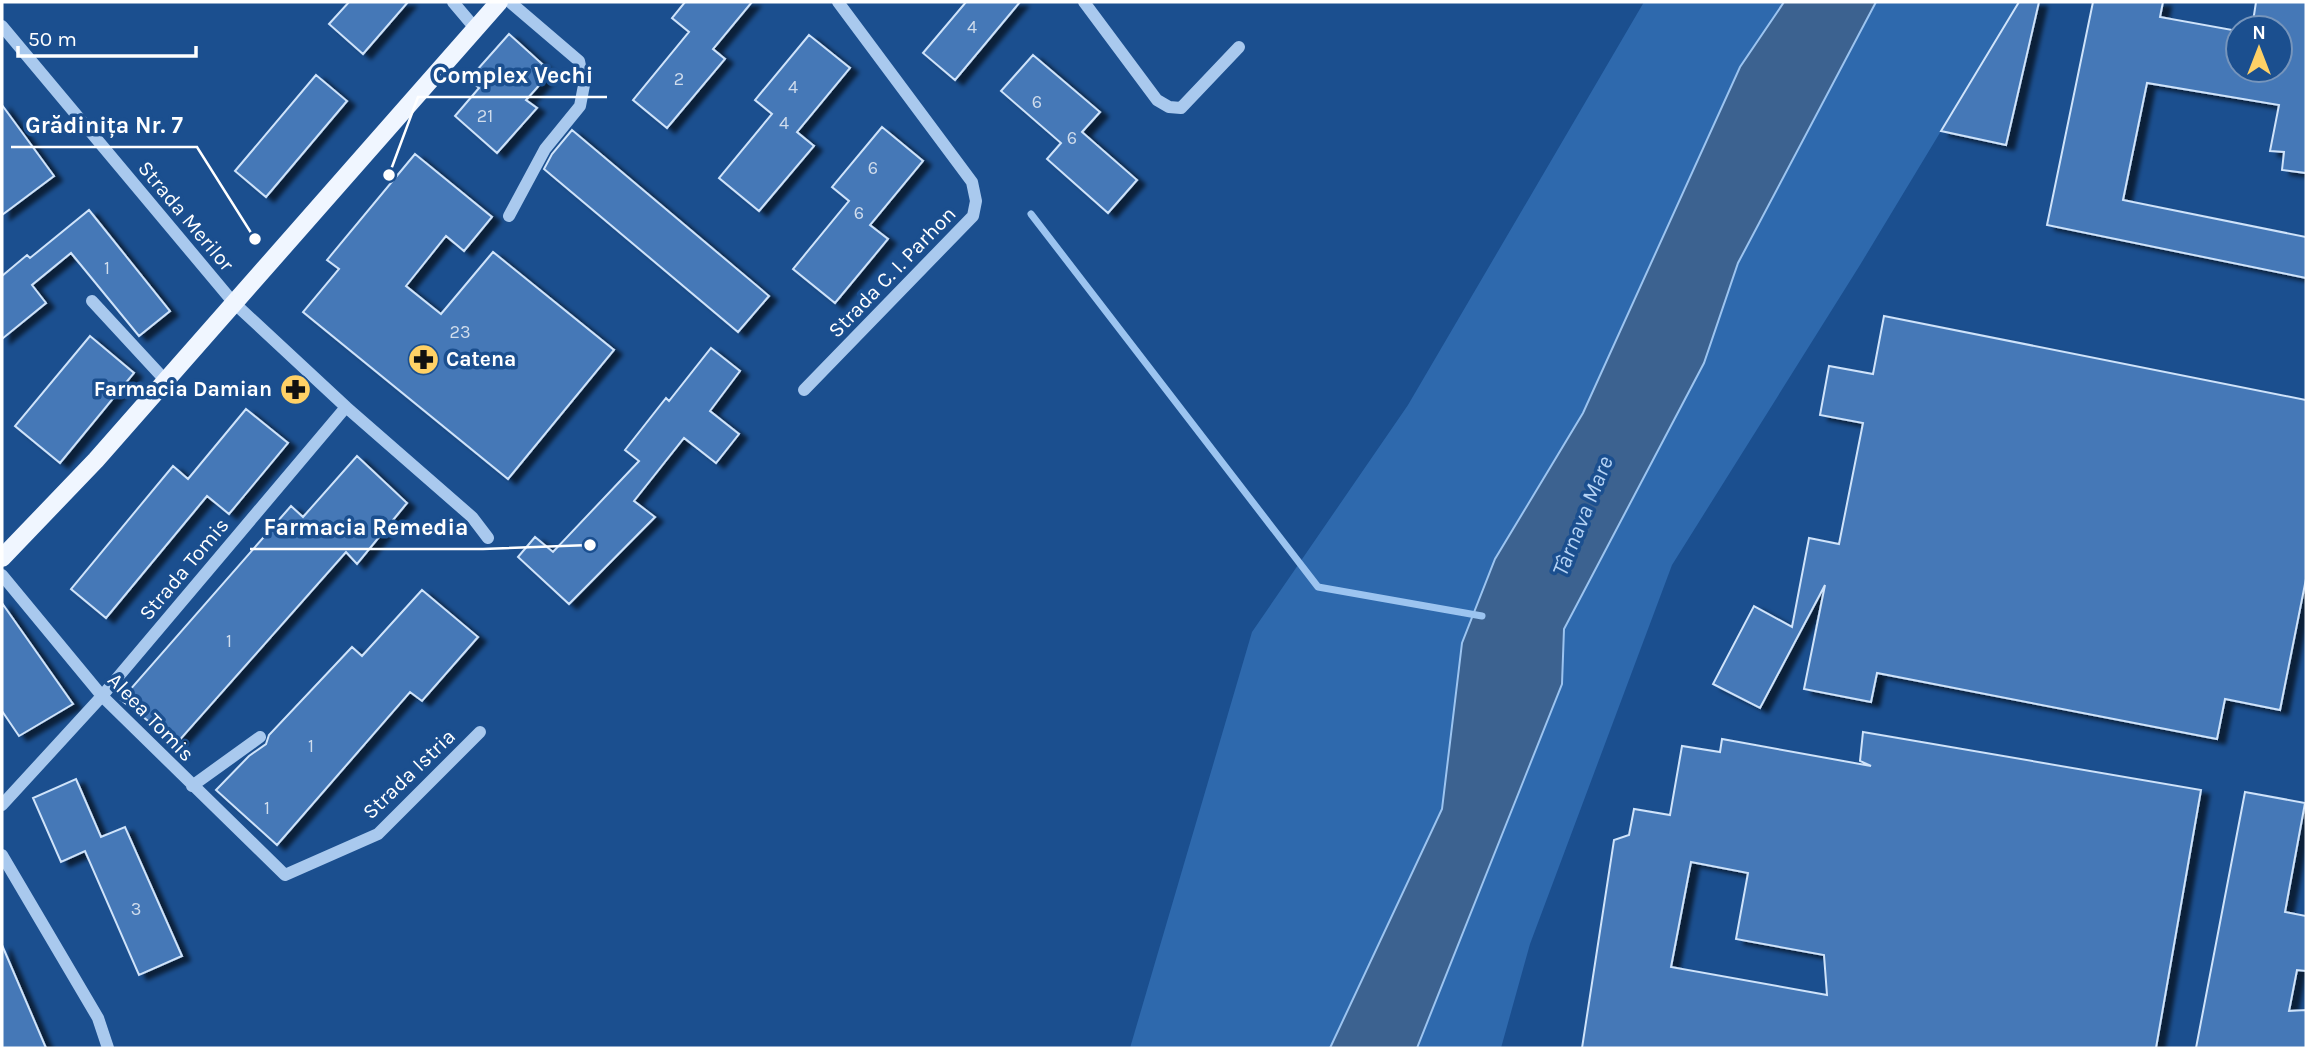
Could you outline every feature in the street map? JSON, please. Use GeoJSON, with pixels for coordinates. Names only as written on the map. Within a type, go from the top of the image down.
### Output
{"type":"FeatureCollection","features":[{"type":"Feature","properties":{"kind":"main road"},"geometry":{"type":"LineString","coordinates":[[2,558],[96,460],[499,2]]}},
{"type":"Feature","properties":{"kind":"street"},"geometry":{"type":"LineString","coordinates":[[453,2],[475,28]]}},
{"type":"Feature","properties":{"kind":"street"},"geometry":{"type":"LineString","coordinates":[[509,216],[545,149],[579,106],[584,85],[579,61],[510,2]]}},
{"type":"Feature","properties":{"kind":"street","name":"Strada C. I. Parhon"},"geometry":{"type":"LineString","coordinates":[[804,390],[973,216],[976,201],[972,182],[838,2]]}},
{"type":"Feature","properties":{"kind":"street"},"geometry":{"type":"LineString","coordinates":[[1084,2],[1157,100],[1169,107],[1181,107],[1239,47]]}},
{"type":"Feature","properties":{"kind":"street","name":"Strada Merilor"},"geometry":{"type":"LineString","coordinates":[[2,26],[233,302]]}},
{"type":"Feature","properties":{"kind":"street"},"geometry":{"type":"LineString","coordinates":[[92,301],[165,380]]}},
{"type":"Feature","properties":{"kind":"street"},"geometry":{"type":"LineString","coordinates":[[233,302],[346,407],[472,517],[488,538]]}},
{"type":"Feature","properties":{"kind":"street","name":"Strada Tomis"},"geometry":{"type":"LineString","coordinates":[[2,805],[102,696],[346,407]]}},
{"type":"Feature","properties":{"kind":"street","name":"Aleea Tomis"},"geometry":{"type":"LineString","coordinates":[[2,575],[102,696],[285,875]]}},
{"type":"Feature","properties":{"kind":"street","name":"Strada Istria"},"geometry":{"type":"LineString","coordinates":[[285,875],[378,834],[480,732]]}},
{"type":"Feature","properties":{"kind":"street"},"geometry":{"type":"LineString","coordinates":[[192,786],[260,737]]}},
{"type":"Feature","properties":{"kind":"street"},"geometry":{"type":"LineString","coordinates":[[2,855],[98,1018],[108,1048]]}},
{"type":"Feature","properties":{"kind":"shaded area"},"geometry":{"type":"Polygon","coordinates":[[[1644,2],[1784,2],[1740,67],[1583,413],[1495,559],[1462,643],[1442,809],[1330,1048],[1130,1048],[1252,632],[1408,405],[1644,2]]]}},
{"type":"Feature","properties":{"kind":"shaded area"},"geometry":{"type":"Polygon","coordinates":[[[1876,2],[2019,2],[1860,265],[1672,565],[1530,944],[1501,1048],[1417,1048],[1562,684],[1564,629],[1704,363],[1738,263],[1876,2]]]}},
{"type":"Feature","properties":{"kind":"water","name":"Târnava Mare"},"geometry":{"type":"Polygon","coordinates":[[[1784,2],[1876,2],[1738,263],[1704,363],[1564,629],[1562,684],[1417,1048],[1330,1048],[1442,809],[1462,643],[1495,559],[1583,413],[1740,67],[1784,2]]]}},
{"type":"Feature","properties":{"kind":"building"},"geometry":{"type":"Polygon","coordinates":[[[349,2],[408,2],[363,54],[329,24],[349,2]]]}},
{"type":"Feature","properties":{"kind":"building"},"geometry":{"type":"Polygon","coordinates":[[[685,2],[752,2],[713,49],[725,59],[667,128],[633,100],[689,32],[672,18],[685,2]]]}},
{"type":"Feature","properties":{"kind":"building"},"geometry":{"type":"Polygon","coordinates":[[[966,2],[1020,2],[955,80],[923,53],[966,2]]]}},
{"type":"Feature","properties":{"kind":"building"},"geometry":{"type":"Polygon","coordinates":[[[2019,2],[2039,2],[2006,145],[1941,131],[2019,2]]]}},
{"type":"Feature","properties":{"kind":"building"},"geometry":{"type":"Polygon","coordinates":[[[2093,2],[2163,2],[2160,17],[2224,28],[2224,84],[2294,84],[2294,14],[2254,14],[2256,2],[2306,2],[2306,173],[2282,170],[2284,152],[2270,151],[2279,105],[2147,83],[2123,200],[2306,237],[2306,278],[2047,225],[2093,2]]]}},
{"type":"Feature","properties":{"kind":"building"},"geometry":{"type":"Polygon","coordinates":[[[509,34],[551,72],[526,100],[537,108],[497,153],[455,116],[479,88],[469,79],[509,34]]]}},
{"type":"Feature","properties":{"kind":"building"},"geometry":{"type":"Polygon","coordinates":[[[809,35],[850,68],[797,132],[814,146],[759,211],[719,178],[772,114],[755,100],[809,35]]]}},
{"type":"Feature","properties":{"kind":"building"},"geometry":{"type":"Polygon","coordinates":[[[1033,55],[1100,112],[1082,132],[1137,180],[1108,213],[1047,159],[1061,143],[1001,91],[1033,55]]]}},
{"type":"Feature","properties":{"kind":"building"},"geometry":{"type":"Polygon","coordinates":[[[316,75],[347,101],[266,197],[235,171],[316,75]]]}},
{"type":"Feature","properties":{"kind":"building"},"geometry":{"type":"Polygon","coordinates":[[[2,105],[54,176],[2,215],[2,105]]]}},
{"type":"Feature","properties":{"kind":"building"},"geometry":{"type":"Polygon","coordinates":[[[882,127],[923,161],[870,225],[888,239],[835,303],[793,269],[849,201],[832,187],[882,127]]]}},
{"type":"Feature","properties":{"kind":"building"},"geometry":{"type":"Polygon","coordinates":[[[572,130],[769,296],[738,332],[544,169],[552,154],[572,130]]]}},
{"type":"Feature","properties":{"kind":"building"},"geometry":{"type":"Polygon","coordinates":[[[415,154],[492,217],[464,251],[446,236],[406,286],[441,314],[493,252],[614,350],[508,479],[303,312],[339,269],[327,260],[415,154]]]}},
{"type":"Feature","properties":{"kind":"building"},"geometry":{"type":"Polygon","coordinates":[[[89,210],[170,311],[139,336],[71,253],[32,285],[46,303],[2,339],[2,276],[27,255],[30,258],[89,210]]]}},
{"type":"Feature","properties":{"kind":"building"},"geometry":{"type":"Polygon","coordinates":[[[1884,316],[2306,400],[2306,579],[2280,710],[2225,699],[2217,739],[1877,673],[1871,702],[1804,689],[1825,585],[1760,708],[1713,684],[1754,606],[1792,627],[1809,538],[1839,544],[1863,423],[1820,415],[1829,366],[1873,374],[1884,316]]]}},
{"type":"Feature","properties":{"kind":"building"},"geometry":{"type":"Polygon","coordinates":[[[90,336],[134,373],[60,463],[15,426],[90,336]]]}},
{"type":"Feature","properties":{"kind":"building"},"geometry":{"type":"Polygon","coordinates":[[[711,348],[740,371],[710,411],[739,434],[716,463],[684,438],[634,501],[655,517],[569,604],[518,557],[535,537],[553,552],[639,461],[625,450],[666,398],[669,401],[711,348]]]}},
{"type":"Feature","properties":{"kind":"building"},"geometry":{"type":"Polygon","coordinates":[[[246,409],[288,443],[229,514],[207,496],[106,618],[71,589],[173,466],[188,479],[246,409]]]}},
{"type":"Feature","properties":{"kind":"building"},"geometry":{"type":"Polygon","coordinates":[[[357,456],[407,503],[357,564],[346,552],[177,743],[121,700],[291,506],[303,517],[357,456]]]}},
{"type":"Feature","properties":{"kind":"building"},"geometry":{"type":"Polygon","coordinates":[[[422,590],[478,637],[422,701],[410,692],[277,845],[216,790],[249,756],[266,744],[269,735],[352,647],[362,656],[422,590]]]}},
{"type":"Feature","properties":{"kind":"building"},"geometry":{"type":"Polygon","coordinates":[[[2,603],[73,704],[19,736],[2,711],[2,603]]]}},
{"type":"Feature","properties":{"kind":"building"},"geometry":{"type":"Polygon","coordinates":[[[1863,732],[2201,790],[2156,1048],[1582,1048],[1614,840],[1629,835],[1634,809],[1670,815],[1682,746],[1720,752],[1722,739],[1871,766],[1860,761],[1863,732]],[[1691,862],[1671,967],[1827,995],[1824,955],[1736,939],[1748,873],[1691,862]]]}},
{"type":"Feature","properties":{"kind":"building"},"geometry":{"type":"Polygon","coordinates":[[[76,779],[101,837],[125,827],[182,956],[139,975],[85,851],[61,862],[33,798],[76,779]]]}},
{"type":"Feature","properties":{"kind":"building"},"geometry":{"type":"Polygon","coordinates":[[[2245,792],[2305,803],[2285,912],[2306,916],[2306,971],[2297,970],[2289,1011],[2306,1010],[2306,1048],[2196,1048],[2245,792]]]}},
{"type":"Feature","properties":{"kind":"building"},"geometry":{"type":"Polygon","coordinates":[[[2,945],[46,1048],[2,1048],[2,945]]]}},
{"type":"Feature","properties":{"kind":"waterway"},"geometry":{"type":"LineString","coordinates":[[1031,214],[1318,587],[1482,616]]}},
{"type":"Feature","properties":{"kind":"place","name":"Complex Vechi"},"geometry":{"type":"Point","coordinates":[389,175]}},
{"type":"Feature","properties":{"kind":"place","name":"Grădinița Nr. 7"},"geometry":{"type":"Point","coordinates":[255,239]}},
{"type":"Feature","properties":{"kind":"place","name":"Catena"},"geometry":{"type":"Point","coordinates":[423,359]}},
{"type":"Feature","properties":{"kind":"place","name":"Farmacia Damian"},"geometry":{"type":"Point","coordinates":[295,389]}},
{"type":"Feature","properties":{"kind":"place","name":"Farmacia Remedia"},"geometry":{"type":"Point","coordinates":[590,545]}}]}
